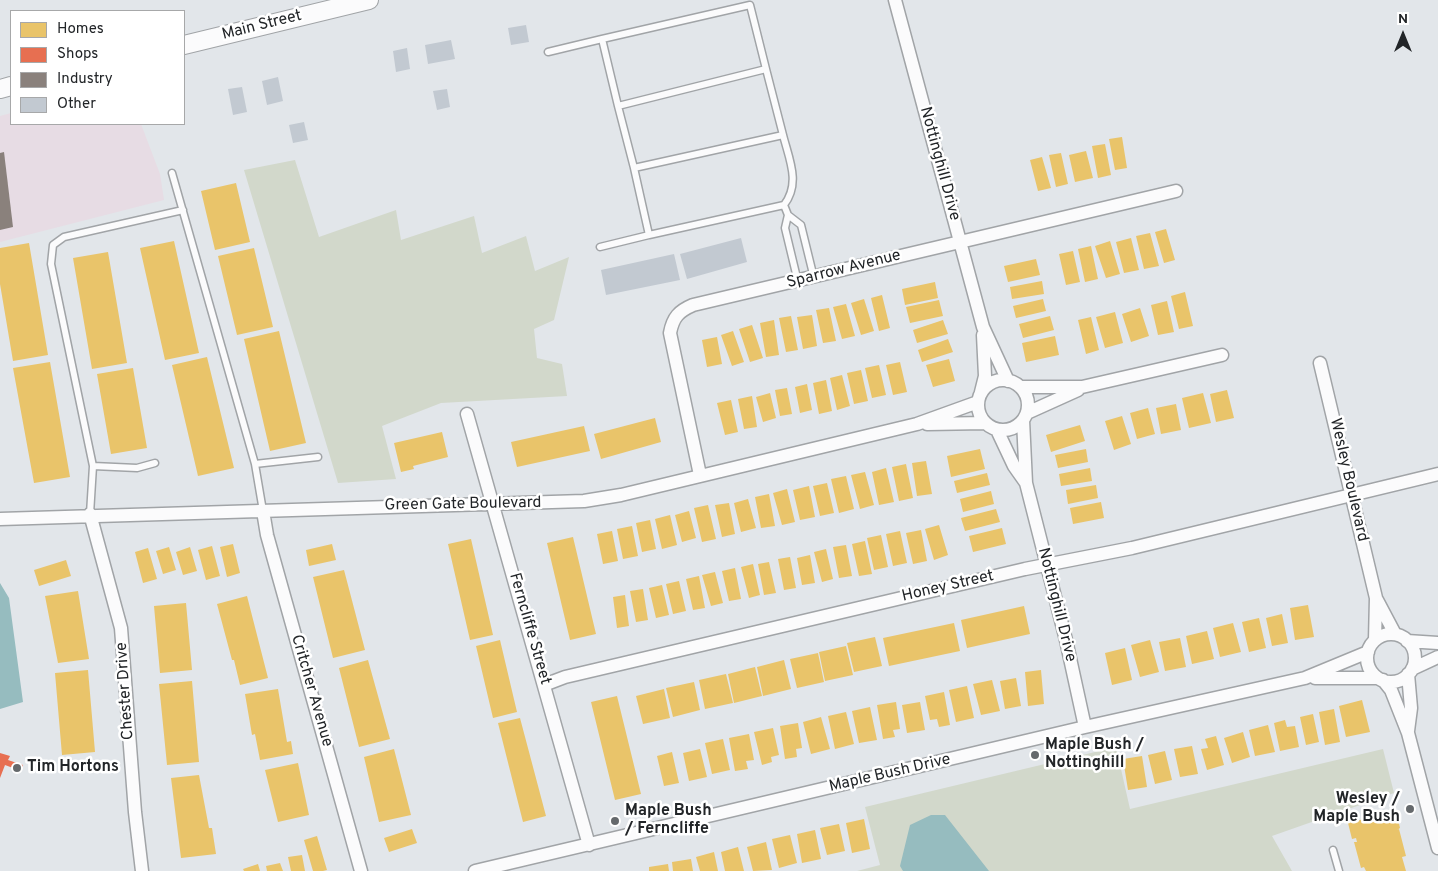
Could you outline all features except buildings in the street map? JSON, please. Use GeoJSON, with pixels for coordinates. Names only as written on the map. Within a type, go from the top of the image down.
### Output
{"type":"FeatureCollection","features":[{"type":"Feature","properties":{"kind":"main road","name":"Main Street"},"geometry":{"type":"LineString","coordinates":[[185,45],[369,0]]}},
{"type":"Feature","properties":{"kind":"street","name":"Nottinghill Drive"},"geometry":{"type":"LineString","coordinates":[[895,0],[983,327],[1008,381]]}},
{"type":"Feature","properties":{"kind":"street","name":"Sparrow Avenue"},"geometry":{"type":"LineString","coordinates":[[700,475],[672,350],[670,333],[672,321],[680,310],[694,304],[798,282],[960,241],[1176,191]]}},
{"type":"Feature","properties":{"kind":"street","name":"Nottinghill Drive"},"geometry":{"type":"LineString","coordinates":[[979,397],[985,376],[983,327]]}},
{"type":"Feature","properties":{"kind":"street"},"geometry":{"type":"LineString","coordinates":[[1082,387],[1025,417],[1011,429],[996,430],[985,423],[978,413],[979,397],[993,382],[1008,381],[1020,387],[1082,387],[1222,355]]}},
{"type":"Feature","properties":{"kind":"street","name":"Wesley Boulevard"},"geometry":{"type":"LineString","coordinates":[[1320,363],[1376,598],[1375,640]]}},
{"type":"Feature","properties":{"kind":"street"},"geometry":{"type":"LineString","coordinates":[[1020,387],[1027,399],[1025,417]]}},
{"type":"Feature","properties":{"kind":"street","name":"Green Gate Boulevard"},"geometry":{"type":"LineString","coordinates":[[0,519],[90,514],[263,511],[584,501],[621,495],[917,424],[979,397]]}},
{"type":"Feature","properties":{"kind":"street","name":"Ferncliffe Street"},"geometry":{"type":"LineString","coordinates":[[467,414],[589,845]]}},
{"type":"Feature","properties":{"kind":"street","name":"Nottinghill Drive"},"geometry":{"type":"LineString","coordinates":[[1025,417],[1026,483],[1085,727]]}},
{"type":"Feature","properties":{"kind":"street","name":"Green Gate Boulevard"},"geometry":{"type":"LineString","coordinates":[[917,424],[985,423]]}},
{"type":"Feature","properties":{"kind":"street","name":"Nottinghill Drive"},"geometry":{"type":"LineString","coordinates":[[996,430],[1014,466],[1026,483]]}},
{"type":"Feature","properties":{"kind":"street","name":"Honey Street"},"geometry":{"type":"LineString","coordinates":[[544,685],[565,677],[1046,564],[1132,548],[1438,474]]}},
{"type":"Feature","properties":{"kind":"street","name":"Critcher Avenue"},"geometry":{"type":"LineString","coordinates":[[263,511],[361,871]]}},
{"type":"Feature","properties":{"kind":"street","name":"Chester Drive"},"geometry":{"type":"LineString","coordinates":[[90,514],[121,628],[135,812],[142,871]]}},
{"type":"Feature","properties":{"kind":"street","name":"Wesley Boulevard"},"geometry":{"type":"LineString","coordinates":[[1376,598],[1395,634]]}},
{"type":"Feature","properties":{"kind":"street"},"geometry":{"type":"LineString","coordinates":[[1438,644],[1408,641],[1395,634],[1388,634],[1375,640],[1368,652],[1370,670],[1391,690],[1408,733],[1438,848]]}},
{"type":"Feature","properties":{"kind":"street"},"geometry":{"type":"LineString","coordinates":[[1408,641],[1414,651],[1410,671],[1411,708],[1408,733]]}},
{"type":"Feature","properties":{"kind":"street","name":"Maple Bush Drive"},"geometry":{"type":"LineString","coordinates":[[475,871],[1085,727],[1305,678],[1368,652]]}},
{"type":"Feature","properties":{"kind":"street"},"geometry":{"type":"LineString","coordinates":[[1381,679],[1397,681],[1410,671],[1438,657]]}},
{"type":"Feature","properties":{"kind":"street","name":"Maple Bush Drive"},"geometry":{"type":"LineString","coordinates":[[1305,678],[1381,679]]}},
{"type":"Feature","properties":{"kind":"lane"},"geometry":{"type":"LineString","coordinates":[[548,52],[750,5],[794,178],[789,199],[784,206],[600,247]]}},
{"type":"Feature","properties":{"kind":"lane"},"geometry":{"type":"LineString","coordinates":[[602,39],[649,235]]}},
{"type":"Feature","properties":{"kind":"lane"},"geometry":{"type":"LineString","coordinates":[[618,106],[766,69]]}},
{"type":"Feature","properties":{"kind":"lane"},"geometry":{"type":"LineString","coordinates":[[634,168],[783,135]]}},
{"type":"Feature","properties":{"kind":"lane"},"geometry":{"type":"LineString","coordinates":[[172,173],[255,464],[263,511]]}},
{"type":"Feature","properties":{"kind":"lane"},"geometry":{"type":"LineString","coordinates":[[784,206],[788,215],[801,225],[814,278]]}},
{"type":"Feature","properties":{"kind":"lane"},"geometry":{"type":"LineString","coordinates":[[90,514],[93,466],[51,264],[53,245],[64,237],[183,210]]}},
{"type":"Feature","properties":{"kind":"lane"},"geometry":{"type":"LineString","coordinates":[[788,215],[785,228],[798,282]]}},
{"type":"Feature","properties":{"kind":"lane"},"geometry":{"type":"LineString","coordinates":[[255,464],[318,457]]}},
{"type":"Feature","properties":{"kind":"lane"},"geometry":{"type":"LineString","coordinates":[[93,466],[137,468],[155,463]]}},
{"type":"Feature","properties":{"kind":"lane"},"geometry":{"type":"LineString","coordinates":[[1334,850],[1339,871]]}},
{"type":"Feature","properties":{"kind":"shaded area"},"geometry":{"type":"Polygon","coordinates":[[[10,113],[10,125],[141,125],[160,174],[164,200],[0,242],[0,116],[10,113]]]}},
{"type":"Feature","properties":{"kind":"shaded area"},"geometry":{"type":"Polygon","coordinates":[[[295,160],[319,237],[396,210],[401,240],[474,216],[482,253],[526,236],[535,271],[569,257],[554,320],[534,329],[537,358],[562,364],[567,396],[441,403],[382,426],[396,479],[338,483],[244,170],[295,160]]]}},
{"type":"Feature","properties":{"kind":"shaded area"},"geometry":{"type":"Polygon","coordinates":[[[1116,747],[1130,809],[1383,749],[1394,793],[1272,836],[1292,871],[857,871],[880,865],[865,807],[1116,747]]]}},
{"type":"Feature","properties":{"kind":"water"},"geometry":{"type":"Polygon","coordinates":[[[0,583],[9,598],[23,702],[0,709],[0,583]]]}},
{"type":"Feature","properties":{"kind":"water"},"geometry":{"type":"Polygon","coordinates":[[[931,815],[945,815],[989,871],[903,871],[900,866],[910,825],[931,815]]]}},
{"type":"Feature","properties":{"kind":"place","name":"Maple Bush / Nottinghill"},"geometry":{"type":"Point","coordinates":[1035,755]}},
{"type":"Feature","properties":{"kind":"place","name":"Tim Hortons"},"geometry":{"type":"Point","coordinates":[17,768]}},
{"type":"Feature","properties":{"kind":"place","name":"Wesley / Maple Bush"},"geometry":{"type":"Point","coordinates":[1410,809]}},
{"type":"Feature","properties":{"kind":"place","name":"Maple Bush / Ferncliffe"},"geometry":{"type":"Point","coordinates":[615,821]}}]}
